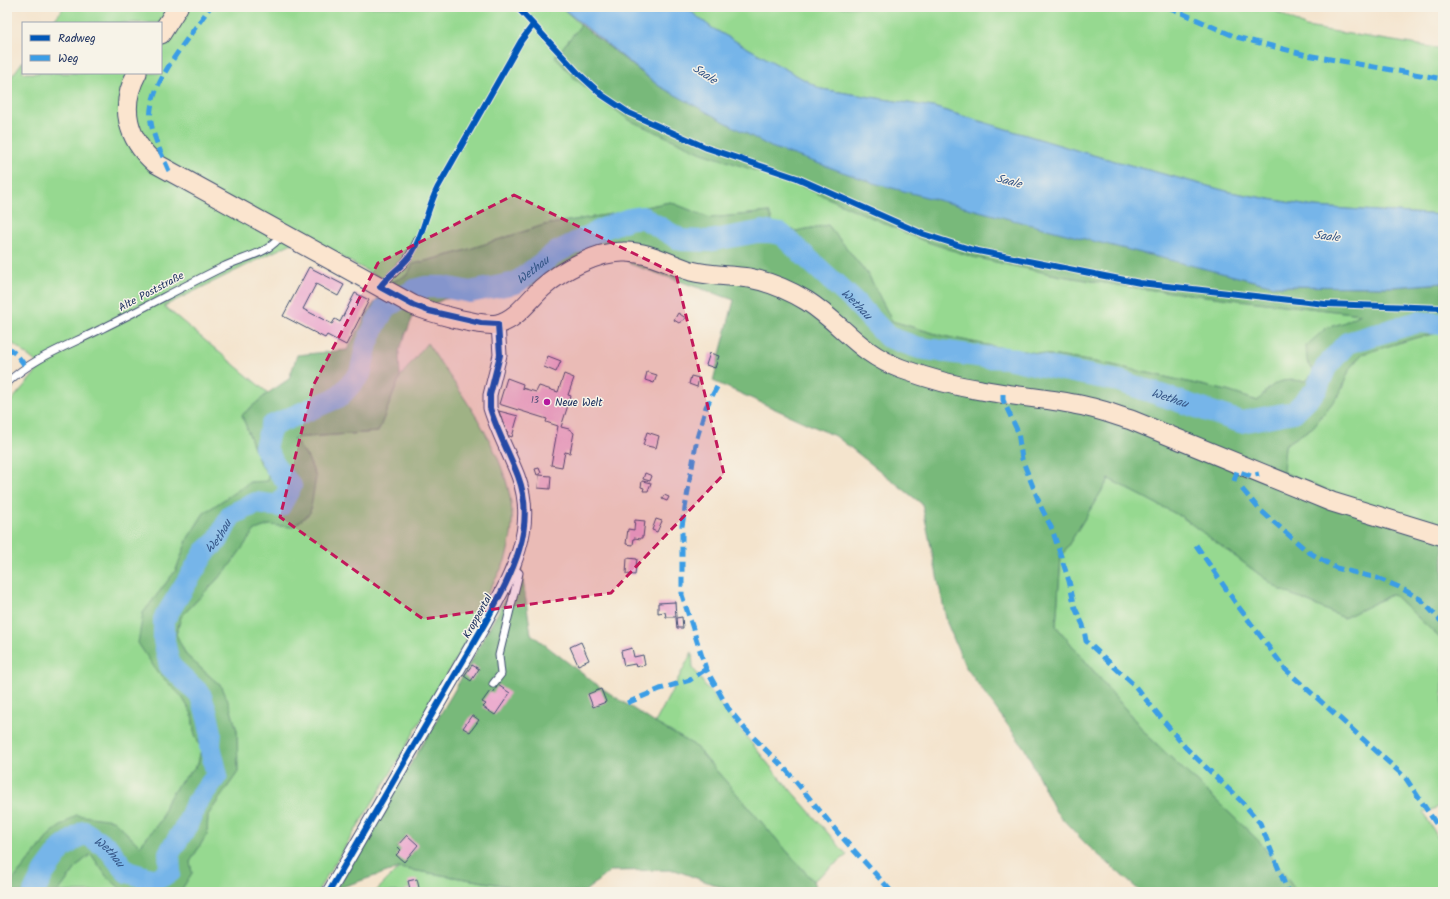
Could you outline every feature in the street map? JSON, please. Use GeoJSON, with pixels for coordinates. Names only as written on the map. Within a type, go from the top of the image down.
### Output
{"type":"FeatureCollection","features":[{"type":"Feature","properties":{"kind":"main road"},"geometry":{"type":"LineString","coordinates":[[162,32],[178,7]]}},
{"type":"Feature","properties":{"kind":"main road"},"geometry":{"type":"LineString","coordinates":[[137,74],[128,97],[127,115],[132,133],[141,150],[155,163],[413,305],[429,311],[490,324],[509,319],[545,285],[574,267],[612,253],[641,253],[690,270],[749,278],[781,287],[796,294],[820,311],[868,353],[900,368],[979,390],[1073,403],[1103,410],[1332,502],[1443,536]]}},
{"type":"Feature","properties":{"kind":"street","name":"Kroppental"},"geometry":{"type":"LineString","coordinates":[[329,892],[451,683],[513,568],[523,534],[524,505],[518,477],[490,408],[490,395],[500,355],[490,324]]}},
{"type":"Feature","properties":{"kind":"lane","name":"Alte Poststraße"},"geometry":{"type":"LineString","coordinates":[[7,383],[26,367],[187,284],[270,247],[278,241],[282,234]]}},
{"type":"Feature","properties":{"kind":"lane"},"geometry":{"type":"LineString","coordinates":[[384,289],[385,279],[402,265],[412,253],[418,239]]}},
{"type":"Feature","properties":{"kind":"lane"},"geometry":{"type":"LineString","coordinates":[[493,684],[501,674],[500,655],[519,573],[513,568]]}},
{"type":"Feature","properties":{"kind":"highlighted area"},"geometry":{"type":"Polygon","coordinates":[[[514,195],[676,274],[724,474],[611,593],[423,619],[280,517],[313,386],[378,263],[514,195]]]}},
{"type":"Feature","properties":{"kind":"green space"},"geometry":{"type":"Polygon","coordinates":[[[64,7],[561,7],[581,25],[555,57],[758,170],[799,185],[922,240],[973,257],[1061,276],[1137,288],[1361,314],[1343,323],[1326,328],[1307,361],[1314,372],[1306,381],[1290,380],[1279,382],[1269,389],[1258,401],[1227,391],[1108,364],[992,346],[943,336],[892,321],[869,276],[828,225],[796,231],[773,225],[769,212],[710,218],[670,202],[606,215],[544,225],[457,253],[414,264],[407,275],[390,283],[304,237],[164,306],[268,393],[242,415],[260,464],[268,474],[268,482],[250,482],[204,513],[188,538],[176,570],[143,613],[158,673],[182,697],[192,714],[194,732],[201,749],[198,764],[178,785],[166,803],[161,820],[140,846],[113,820],[51,833],[14,879],[7,873],[7,406],[41,366],[7,339],[7,83],[22,62],[22,74],[162,74],[162,22],[53,22],[64,7]]]}},
{"type":"Feature","properties":{"kind":"green space"},"geometry":{"type":"Polygon","coordinates":[[[685,7],[1268,7],[1306,27],[1443,49],[1443,215],[1314,207],[1230,192],[1089,154],[933,107],[821,89],[712,28],[685,7]]]}},
{"type":"Feature","properties":{"kind":"green space"},"geometry":{"type":"Polygon","coordinates":[[[581,25],[659,86],[1201,267],[1274,286],[1393,287],[1443,283],[1443,332],[1415,338],[1362,354],[1350,368],[1340,393],[1313,427],[1285,445],[1283,472],[1443,537],[1443,641],[1393,594],[1344,618],[1279,589],[1182,517],[1109,479],[1061,557],[1056,626],[1148,736],[1259,841],[1297,892],[1141,892],[1086,844],[1056,812],[1025,749],[965,666],[947,623],[922,504],[837,437],[713,381],[734,300],[630,264],[616,248],[532,286],[482,296],[444,299],[414,314],[399,351],[400,377],[378,432],[293,438],[308,458],[316,477],[310,513],[293,527],[269,525],[255,530],[228,568],[181,617],[176,634],[186,655],[222,687],[230,706],[237,731],[238,772],[208,815],[207,834],[190,862],[192,873],[180,892],[125,892],[107,877],[91,854],[79,864],[58,892],[7,892],[14,879],[51,833],[76,815],[113,820],[140,846],[161,820],[166,803],[178,785],[198,764],[201,749],[194,732],[192,714],[182,697],[158,673],[138,643],[143,613],[176,570],[188,538],[204,513],[250,482],[268,481],[268,474],[260,464],[242,415],[268,393],[289,379],[297,355],[347,350],[369,310],[390,283],[407,275],[413,264],[457,253],[544,225],[606,215],[670,202],[710,218],[769,212],[773,225],[796,231],[828,225],[869,276],[892,321],[943,336],[992,346],[1108,364],[1227,391],[1258,401],[1269,389],[1279,382],[1290,380],[1306,381],[1314,372],[1307,361],[1306,346],[1326,328],[1343,323],[1361,314],[1137,288],[1061,276],[973,257],[922,240],[799,185],[702,153],[629,120],[575,79],[555,57],[581,25]]]}},
{"type":"Feature","properties":{"kind":"green space"},"geometry":{"type":"Polygon","coordinates":[[[1443,332],[1443,537],[1283,472],[1285,445],[1313,427],[1340,393],[1350,368],[1362,354],[1415,338],[1443,332]]]}},
{"type":"Feature","properties":{"kind":"green space"},"geometry":{"type":"Polygon","coordinates":[[[427,343],[472,409],[498,459],[507,484],[512,510],[511,535],[504,564],[484,600],[477,622],[392,771],[317,892],[180,892],[192,873],[190,862],[207,834],[208,815],[238,772],[237,730],[222,687],[186,655],[176,635],[181,617],[228,568],[255,530],[269,525],[293,527],[308,458],[293,438],[378,432],[400,377],[427,343]]]}},
{"type":"Feature","properties":{"kind":"green space"},"geometry":{"type":"Polygon","coordinates":[[[1109,479],[1182,517],[1279,589],[1344,618],[1393,594],[1443,641],[1443,801],[1438,807],[1424,813],[1443,847],[1443,892],[1297,892],[1259,841],[1148,736],[1056,626],[1061,557],[1109,479]]]}},
{"type":"Feature","properties":{"kind":"green space"},"geometry":{"type":"Polygon","coordinates":[[[520,561],[531,634],[597,685],[655,723],[694,745],[813,881],[817,892],[734,892],[675,870],[610,871],[584,892],[510,892],[508,886],[399,868],[336,889],[453,693],[511,589],[520,571],[520,561]]]}},
{"type":"Feature","properties":{"kind":"green space"},"geometry":{"type":"Polygon","coordinates":[[[692,652],[693,668],[707,688],[774,771],[847,855],[813,881],[694,745],[655,723],[692,652]]]}},
{"type":"Feature","properties":{"kind":"green space"},"geometry":{"type":"Polygon","coordinates":[[[91,854],[107,877],[125,892],[58,892],[79,864],[91,854]]]}},
{"type":"Feature","properties":{"kind":"green space"},"geometry":{"type":"Polygon","coordinates":[[[399,868],[508,886],[510,892],[375,892],[399,868]]]}},
{"type":"Feature","properties":{"kind":"water","name":"Saale"},"geometry":{"type":"Polygon","coordinates":[[[561,7],[685,7],[712,28],[821,89],[933,107],[1089,154],[1230,192],[1314,207],[1443,215],[1443,283],[1393,287],[1274,286],[1081,238],[877,184],[771,147],[659,86],[561,7]]]}},
{"type":"Feature","properties":{"kind":"building"},"geometry":{"type":"Polygon","coordinates":[[[309,267],[344,285],[338,296],[316,284],[303,309],[332,324],[335,319],[340,322],[355,293],[369,300],[346,345],[327,335],[325,338],[283,316],[309,267]]]}},
{"type":"Feature","properties":{"kind":"building"},"geometry":{"type":"Polygon","coordinates":[[[678,313],[686,318],[679,323],[674,320],[678,313]]]}},
{"type":"Feature","properties":{"kind":"building"},"geometry":{"type":"Polygon","coordinates":[[[710,353],[719,356],[715,368],[706,365],[710,353]]]}},
{"type":"Feature","properties":{"kind":"building"},"geometry":{"type":"Polygon","coordinates":[[[548,356],[561,361],[556,372],[544,367],[548,356]]]}},
{"type":"Feature","properties":{"kind":"building"},"geometry":{"type":"Polygon","coordinates":[[[647,372],[657,375],[654,383],[645,380],[647,372]]]}},
{"type":"Feature","properties":{"kind":"building"},"geometry":{"type":"Polygon","coordinates":[[[564,374],[574,378],[568,395],[571,396],[561,427],[569,429],[574,433],[570,453],[565,452],[562,467],[551,465],[558,426],[546,422],[547,419],[499,404],[507,378],[523,384],[522,388],[536,392],[539,386],[558,392],[564,374]]]}},
{"type":"Feature","properties":{"kind":"building"},"geometry":{"type":"Polygon","coordinates":[[[691,376],[699,378],[697,387],[689,384],[691,376]]]}},
{"type":"Feature","properties":{"kind":"building"},"geometry":{"type":"Polygon","coordinates":[[[499,411],[518,416],[512,437],[507,435],[508,431],[505,430],[499,411]]]}},
{"type":"Feature","properties":{"kind":"building"},"geometry":{"type":"Polygon","coordinates":[[[647,432],[659,436],[656,448],[643,445],[647,432]]]}},
{"type":"Feature","properties":{"kind":"building"},"geometry":{"type":"Polygon","coordinates":[[[539,468],[541,473],[537,475],[535,469],[539,468]]]}},
{"type":"Feature","properties":{"kind":"building"},"geometry":{"type":"Polygon","coordinates":[[[645,473],[652,476],[650,481],[643,479],[645,473]]]}},
{"type":"Feature","properties":{"kind":"building"},"geometry":{"type":"Polygon","coordinates":[[[539,475],[551,476],[550,489],[538,488],[539,475]]]}},
{"type":"Feature","properties":{"kind":"building"},"geometry":{"type":"Polygon","coordinates":[[[642,481],[651,483],[648,491],[643,491],[644,488],[641,487],[642,481]]]}},
{"type":"Feature","properties":{"kind":"building"},"geometry":{"type":"Polygon","coordinates":[[[664,495],[669,497],[667,501],[662,499],[664,495]]]}},
{"type":"Feature","properties":{"kind":"building"},"geometry":{"type":"Polygon","coordinates":[[[656,519],[662,521],[657,532],[652,530],[656,519]]]}},
{"type":"Feature","properties":{"kind":"building"},"geometry":{"type":"Polygon","coordinates":[[[635,520],[645,521],[643,537],[641,537],[641,539],[634,538],[633,545],[626,544],[628,529],[634,530],[635,520]]]}},
{"type":"Feature","properties":{"kind":"building"},"geometry":{"type":"Polygon","coordinates":[[[627,558],[637,559],[635,575],[626,574],[627,558]]]}},
{"type":"Feature","properties":{"kind":"building"},"geometry":{"type":"Polygon","coordinates":[[[675,602],[676,617],[666,617],[665,612],[658,613],[658,603],[675,602]]]}},
{"type":"Feature","properties":{"kind":"building"},"geometry":{"type":"Polygon","coordinates":[[[682,617],[683,628],[677,628],[676,618],[682,617]]]}},
{"type":"Feature","properties":{"kind":"building"},"geometry":{"type":"Polygon","coordinates":[[[581,642],[589,660],[578,665],[570,647],[581,642]]]}},
{"type":"Feature","properties":{"kind":"building"},"geometry":{"type":"Polygon","coordinates":[[[632,648],[634,657],[643,655],[645,665],[636,667],[635,664],[624,666],[621,651],[632,648]]]}},
{"type":"Feature","properties":{"kind":"building"},"geometry":{"type":"Polygon","coordinates":[[[472,665],[479,669],[471,681],[464,676],[472,665]]]}},
{"type":"Feature","properties":{"kind":"building"},"geometry":{"type":"Polygon","coordinates":[[[498,685],[510,693],[495,715],[483,707],[486,704],[482,702],[490,691],[493,693],[498,685]]]}},
{"type":"Feature","properties":{"kind":"building"},"geometry":{"type":"Polygon","coordinates":[[[601,689],[606,702],[593,707],[588,694],[601,689]]]}},
{"type":"Feature","properties":{"kind":"building"},"geometry":{"type":"Polygon","coordinates":[[[472,715],[479,720],[470,732],[463,728],[472,715]]]}},
{"type":"Feature","properties":{"kind":"building"},"geometry":{"type":"Polygon","coordinates":[[[407,835],[418,845],[404,862],[396,855],[401,850],[397,846],[407,835]]]}},
{"type":"Feature","properties":{"kind":"building"},"geometry":{"type":"Polygon","coordinates":[[[417,879],[420,892],[406,892],[405,890],[410,889],[408,881],[417,879]]]}},
{"type":"Feature","properties":{"kind":"waterway","name":"Wethau"},"geometry":{"type":"LineString","coordinates":[[34,892],[43,874],[62,848],[84,832],[108,848],[127,872],[155,880],[170,872],[169,853],[187,825],[196,803],[217,775],[210,746],[211,732],[207,714],[200,694],[170,666],[164,641],[164,619],[205,552],[218,540],[231,515],[256,503],[280,506],[291,486],[276,468],[265,447],[271,426],[339,397],[360,374],[367,344],[376,323],[385,308],[414,290],[426,287],[444,287],[470,292],[516,283],[555,253],[605,228],[629,219],[642,217],[681,240],[709,241],[763,231],[781,234],[855,302],[888,337],[919,348],[984,357],[1007,358],[1119,381],[1241,422],[1294,412],[1316,390],[1326,367],[1347,343],[1418,322],[1443,324]]}},
{"type":"Feature","properties":{"kind":"marked path"},"geometry":{"type":"LineString","coordinates":[[169,171],[154,134],[151,122],[151,108],[155,93],[171,62],[210,7]]}},
{"type":"Feature","properties":{"kind":"marked path"},"geometry":{"type":"LineString","coordinates":[[1168,7],[1236,37],[1307,55],[1443,79]]}},
{"type":"Feature","properties":{"kind":"marked path"},"geometry":{"type":"LineString","coordinates":[[7,347],[17,355],[26,367]]}},
{"type":"Feature","properties":{"kind":"marked path"},"geometry":{"type":"LineString","coordinates":[[717,387],[706,407],[697,438],[682,526],[682,595],[706,669],[728,708],[745,729],[787,771],[839,834],[892,892]]}},
{"type":"Feature","properties":{"kind":"marked path"},"geometry":{"type":"LineString","coordinates":[[1003,394],[1003,400],[1018,432],[1022,459],[1041,507],[1052,529],[1069,581],[1075,608],[1083,625],[1086,641],[1134,685],[1185,747],[1243,803],[1260,823],[1288,892]]}},
{"type":"Feature","properties":{"kind":"marked path"},"geometry":{"type":"LineString","coordinates":[[1234,481],[1237,471],[1251,476],[1259,474]]}},
{"type":"Feature","properties":{"kind":"marked path"},"geometry":{"type":"LineString","coordinates":[[1242,489],[1259,509],[1307,551],[1336,568],[1377,578],[1399,587],[1420,599],[1443,623]]}},
{"type":"Feature","properties":{"kind":"marked path"},"geometry":{"type":"LineString","coordinates":[[1196,545],[1237,605],[1286,670],[1405,777],[1443,834]]}},
{"type":"Feature","properties":{"kind":"marked path"},"geometry":{"type":"LineString","coordinates":[[627,703],[660,689],[690,680],[706,669]]}},
{"type":"Feature","properties":{"kind":"cycle path"},"geometry":{"type":"LineString","coordinates":[[517,7],[579,74],[602,95],[629,113],[707,148],[797,178],[923,234],[973,250],[1140,283],[1325,304],[1443,308]]}},
{"type":"Feature","properties":{"kind":"cycle path"},"geometry":{"type":"LineString","coordinates":[[329,892],[504,588],[512,570],[523,534],[525,515],[523,496],[518,476],[490,408],[490,395],[500,355],[498,324],[481,323],[429,311],[413,305],[380,287],[412,253],[420,237],[438,187],[521,41],[533,25]]}},
{"type":"Feature","properties":{"kind":"place","name":"Neue Welt"},"geometry":{"type":"Point","coordinates":[547,402]}}]}
